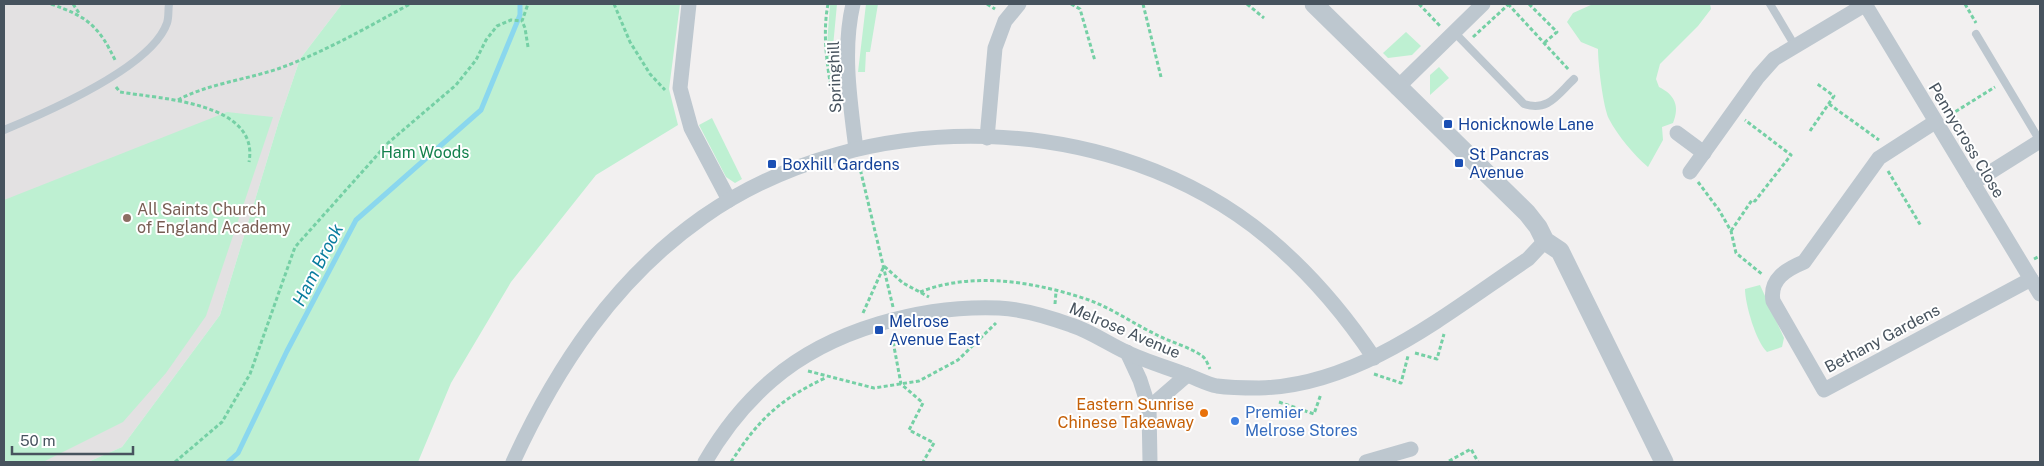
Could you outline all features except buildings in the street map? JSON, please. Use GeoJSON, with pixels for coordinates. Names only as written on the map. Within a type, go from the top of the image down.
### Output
{"type":"FeatureCollection","features":[{"type":"Feature","properties":{"kind":"street"},"geometry":{"type":"LineString","coordinates":[[689,4],[680,88],[691,128],[729,200]]}},
{"type":"Feature","properties":{"kind":"street","name":"Springhill"},"geometry":{"type":"LineString","coordinates":[[854,4],[850,16],[848,78],[856,149]]}},
{"type":"Feature","properties":{"kind":"street"},"geometry":{"type":"LineString","coordinates":[[987,138],[996,48],[1006,21],[1019,4]]}},
{"type":"Feature","properties":{"kind":"street"},"geometry":{"type":"LineString","coordinates":[[1314,4],[1397,88],[1434,120],[1527,213],[1538,227],[1545,241],[1560,251],[1664,462]]}},
{"type":"Feature","properties":{"kind":"street"},"geometry":{"type":"LineString","coordinates":[[1397,88],[1483,4]]}},
{"type":"Feature","properties":{"kind":"street"},"geometry":{"type":"LineString","coordinates":[[1690,172],[1758,77],[1774,59],[1866,4]]}},
{"type":"Feature","properties":{"kind":"street","name":"Pennycross Close"},"geometry":{"type":"LineString","coordinates":[[1866,4],[2040,294]]}},
{"type":"Feature","properties":{"kind":"street"},"geometry":{"type":"LineString","coordinates":[[1775,283],[1789,269],[1804,262],[1886,153],[1936,123]]}},
{"type":"Feature","properties":{"kind":"street"},"geometry":{"type":"LineString","coordinates":[[1676,133],[1704,153]]}},
{"type":"Feature","properties":{"kind":"street"},"geometry":{"type":"LineString","coordinates":[[512,462],[530,425],[562,369],[595,320],[639,272],[677,237],[729,200],[807,164],[856,149],[906,140],[948,137],[987,138],[1038,140],[1079,146],[1129,162],[1174,180],[1215,202],[1265,236],[1304,271],[1344,315],[1374,358]]}},
{"type":"Feature","properties":{"kind":"street"},"geometry":{"type":"LineString","coordinates":[[1973,183],[2040,141]]}},
{"type":"Feature","properties":{"kind":"street","name":"Melrose Avenue"},"geometry":{"type":"LineString","coordinates":[[705,462],[719,438],[747,404],[774,378],[811,354],[855,332],[893,320],[949,310],[1002,308],[1073,325],[1127,352],[1216,386],[1259,388],[1296,385],[1334,376],[1374,358],[1452,310],[1528,259],[1545,241]]}},
{"type":"Feature","properties":{"kind":"street","name":"Bethany Gardens"},"geometry":{"type":"LineString","coordinates":[[1775,283],[1772,294],[1773,301],[1824,390],[2031,278]]}},
{"type":"Feature","properties":{"kind":"street"},"geometry":{"type":"LineString","coordinates":[[1127,352],[1140,380],[1149,408],[1150,462]]}},
{"type":"Feature","properties":{"kind":"street"},"geometry":{"type":"LineString","coordinates":[[1149,408],[1187,375]]}},
{"type":"Feature","properties":{"kind":"street"},"geometry":{"type":"LineString","coordinates":[[1366,462],[1411,449]]}},
{"type":"Feature","properties":{"kind":"lane"},"geometry":{"type":"LineString","coordinates":[[4,130],[110,79],[155,41],[167,23],[169,4]]}},
{"type":"Feature","properties":{"kind":"lane"},"geometry":{"type":"LineString","coordinates":[[1770,4],[1795,46]]}},
{"type":"Feature","properties":{"kind":"lane"},"geometry":{"type":"LineString","coordinates":[[1452,34],[1524,104],[1535,108],[1547,105],[1574,79]]}},
{"type":"Feature","properties":{"kind":"lane"},"geometry":{"type":"LineString","coordinates":[[1976,34],[2040,141]]}},
{"type":"Feature","properties":{"kind":"path"},"geometry":{"type":"LineString","coordinates":[[51,4],[80,14]]}},
{"type":"Feature","properties":{"kind":"path"},"geometry":{"type":"LineString","coordinates":[[73,4],[80,14],[102,34],[120,71]]}},
{"type":"Feature","properties":{"kind":"path"},"geometry":{"type":"LineString","coordinates":[[178,100],[197,92],[283,67],[334,46],[410,4]]}},
{"type":"Feature","properties":{"kind":"path"},"geometry":{"type":"LineString","coordinates":[[528,4],[522,21],[528,47]]}},
{"type":"Feature","properties":{"kind":"path"},"geometry":{"type":"LineString","coordinates":[[614,4],[630,42],[650,74],[667,92]]}},
{"type":"Feature","properties":{"kind":"path"},"geometry":{"type":"LineString","coordinates":[[828,4],[825,41],[830,82]]}},
{"type":"Feature","properties":{"kind":"path"},"geometry":{"type":"LineString","coordinates":[[1071,4],[1080,9],[1095,61]]}},
{"type":"Feature","properties":{"kind":"path"},"geometry":{"type":"LineString","coordinates":[[1144,4],[1161,77]]}},
{"type":"Feature","properties":{"kind":"path"},"geometry":{"type":"LineString","coordinates":[[1247,4],[1264,18]]}},
{"type":"Feature","properties":{"kind":"path"},"geometry":{"type":"LineString","coordinates":[[1419,4],[1452,34]]}},
{"type":"Feature","properties":{"kind":"path"},"geometry":{"type":"LineString","coordinates":[[1472,39],[1509,4],[1574,75],[1574,79]]}},
{"type":"Feature","properties":{"kind":"path"},"geometry":{"type":"LineString","coordinates":[[1529,4],[1557,32],[1544,43]]}},
{"type":"Feature","properties":{"kind":"path"},"geometry":{"type":"LineString","coordinates":[[1964,4],[1978,26],[1974,30],[1976,34]]}},
{"type":"Feature","properties":{"kind":"path"},"geometry":{"type":"LineString","coordinates":[[175,462],[222,422],[250,374],[295,247],[388,143],[456,84],[476,60],[486,40],[497,26],[511,20],[522,21]]}},
{"type":"Feature","properties":{"kind":"path"},"geometry":{"type":"LineString","coordinates":[[110,79],[120,92],[178,100],[221,114],[237,125],[251,145],[250,162]]}},
{"type":"Feature","properties":{"kind":"path"},"geometry":{"type":"LineString","coordinates":[[1936,123],[2004,81]]}},
{"type":"Feature","properties":{"kind":"path"},"geometry":{"type":"LineString","coordinates":[[1810,131],[1834,96],[1816,83]]}},
{"type":"Feature","properties":{"kind":"path"},"geometry":{"type":"LineString","coordinates":[[1829,104],[1886,153],[1921,226]]}},
{"type":"Feature","properties":{"kind":"path"},"geometry":{"type":"LineString","coordinates":[[1731,231],[1752,200],[1755,201],[1791,155],[1757,128]]}},
{"type":"Feature","properties":{"kind":"path"},"geometry":{"type":"LineString","coordinates":[[856,149],[884,266],[901,384],[922,403],[909,430],[934,443],[923,462]]}},
{"type":"Feature","properties":{"kind":"path"},"geometry":{"type":"LineString","coordinates":[[1690,172],[1719,210],[1731,231],[1736,253],[1757,272],[1775,283]]}},
{"type":"Feature","properties":{"kind":"path"},"geometry":{"type":"LineString","coordinates":[[884,266],[903,283],[949,310]]}},
{"type":"Feature","properties":{"kind":"path"},"geometry":{"type":"LineString","coordinates":[[855,332],[884,266]]}},
{"type":"Feature","properties":{"kind":"path"},"geometry":{"type":"LineString","coordinates":[[794,365],[826,377],[874,388],[919,381],[958,360],[994,326],[1002,308]]}},
{"type":"Feature","properties":{"kind":"path"},"geometry":{"type":"LineString","coordinates":[[1354,367],[1401,383],[1409,351],[1437,359],[1452,310]]}},
{"type":"Feature","properties":{"kind":"path"},"geometry":{"type":"LineString","coordinates":[[731,462],[748,436],[766,415],[801,389],[826,377]]}},
{"type":"Feature","properties":{"kind":"path"},"geometry":{"type":"LineString","coordinates":[[1444,462],[1449,462],[1471,449],[1478,462]]}},
{"type":"Feature","properties":{"kind":"shaded area","name":"All Saints Church of England Academy"},"geometry":{"type":"Polygon","coordinates":[[[4,4],[342,4],[300,59],[279,121],[220,315],[122,447],[88,462],[4,462],[4,4]]]}},
{"type":"Feature","properties":{"kind":"green space","name":"Ham Woods"},"geometry":{"type":"Polygon","coordinates":[[[342,4],[680,4],[669,89],[678,125],[596,175],[511,282],[451,383],[418,462],[88,462],[122,447],[220,315],[279,121],[300,59],[342,4]]]}},
{"type":"Feature","properties":{"kind":"green space"},"geometry":{"type":"Polygon","coordinates":[[[830,4],[837,4],[831,68],[838,74],[838,80],[831,80],[827,45],[830,4]]]}},
{"type":"Feature","properties":{"kind":"green space"},"geometry":{"type":"Polygon","coordinates":[[[866,4],[878,4],[870,52],[866,52],[865,72],[858,72],[866,4]]]}},
{"type":"Feature","properties":{"kind":"green space"},"geometry":{"type":"Polygon","coordinates":[[[1593,4],[1710,4],[1711,9],[1698,26],[1660,64],[1656,79],[1659,87],[1672,97],[1675,102],[1676,111],[1673,123],[1662,127],[1663,140],[1648,167],[1626,144],[1609,119],[1603,95],[1598,49],[1581,42],[1567,22],[1573,13],[1593,4]]]}},
{"type":"Feature","properties":{"kind":"green space"},"geometry":{"type":"Polygon","coordinates":[[[1406,32],[1421,46],[1412,55],[1388,58],[1383,53],[1406,32]]]}},
{"type":"Feature","properties":{"kind":"green space"},"geometry":{"type":"Polygon","coordinates":[[[1439,67],[1449,78],[1430,95],[1430,75],[1439,67]]]}},
{"type":"Feature","properties":{"kind":"green space"},"geometry":{"type":"Polygon","coordinates":[[[227,112],[273,117],[206,316],[166,373],[123,422],[43,462],[4,462],[4,200],[227,112]]]}},
{"type":"Feature","properties":{"kind":"green space"},"geometry":{"type":"Polygon","coordinates":[[[712,118],[742,179],[735,183],[726,177],[699,125],[712,118]]]}},
{"type":"Feature","properties":{"kind":"green space"},"geometry":{"type":"Polygon","coordinates":[[[1760,285],[1784,338],[1782,347],[1767,352],[1755,332],[1745,296],[1745,289],[1760,285]]]}},
{"type":"Feature","properties":{"kind":"waterway","name":"Ham Brook"},"geometry":{"type":"LineString","coordinates":[[228,462],[238,453],[287,351],[356,220],[481,110],[520,15],[520,4]]}},
{"type":"Feature","properties":{"kind":"place","name":"Honicknowle Lane"},"geometry":{"type":"Point","coordinates":[1448,124]}},
{"type":"Feature","properties":{"kind":"place","name":"St Pancras Avenue"},"geometry":{"type":"Point","coordinates":[1459,163]}},
{"type":"Feature","properties":{"kind":"place","name":"Boxhill Gardens"},"geometry":{"type":"Point","coordinates":[772,164]}},
{"type":"Feature","properties":{"kind":"place","name":"All Saints Church of England Academy"},"geometry":{"type":"Point","coordinates":[127,218]}},
{"type":"Feature","properties":{"kind":"place","name":"Melrose Avenue East"},"geometry":{"type":"Point","coordinates":[879,330]}},
{"type":"Feature","properties":{"kind":"place","name":"Eastern Sunrise Chinese Takeaway"},"geometry":{"type":"Point","coordinates":[1204,413]}},
{"type":"Feature","properties":{"kind":"place","name":"Premier Melrose Stores"},"geometry":{"type":"Point","coordinates":[1235,421]}}]}
